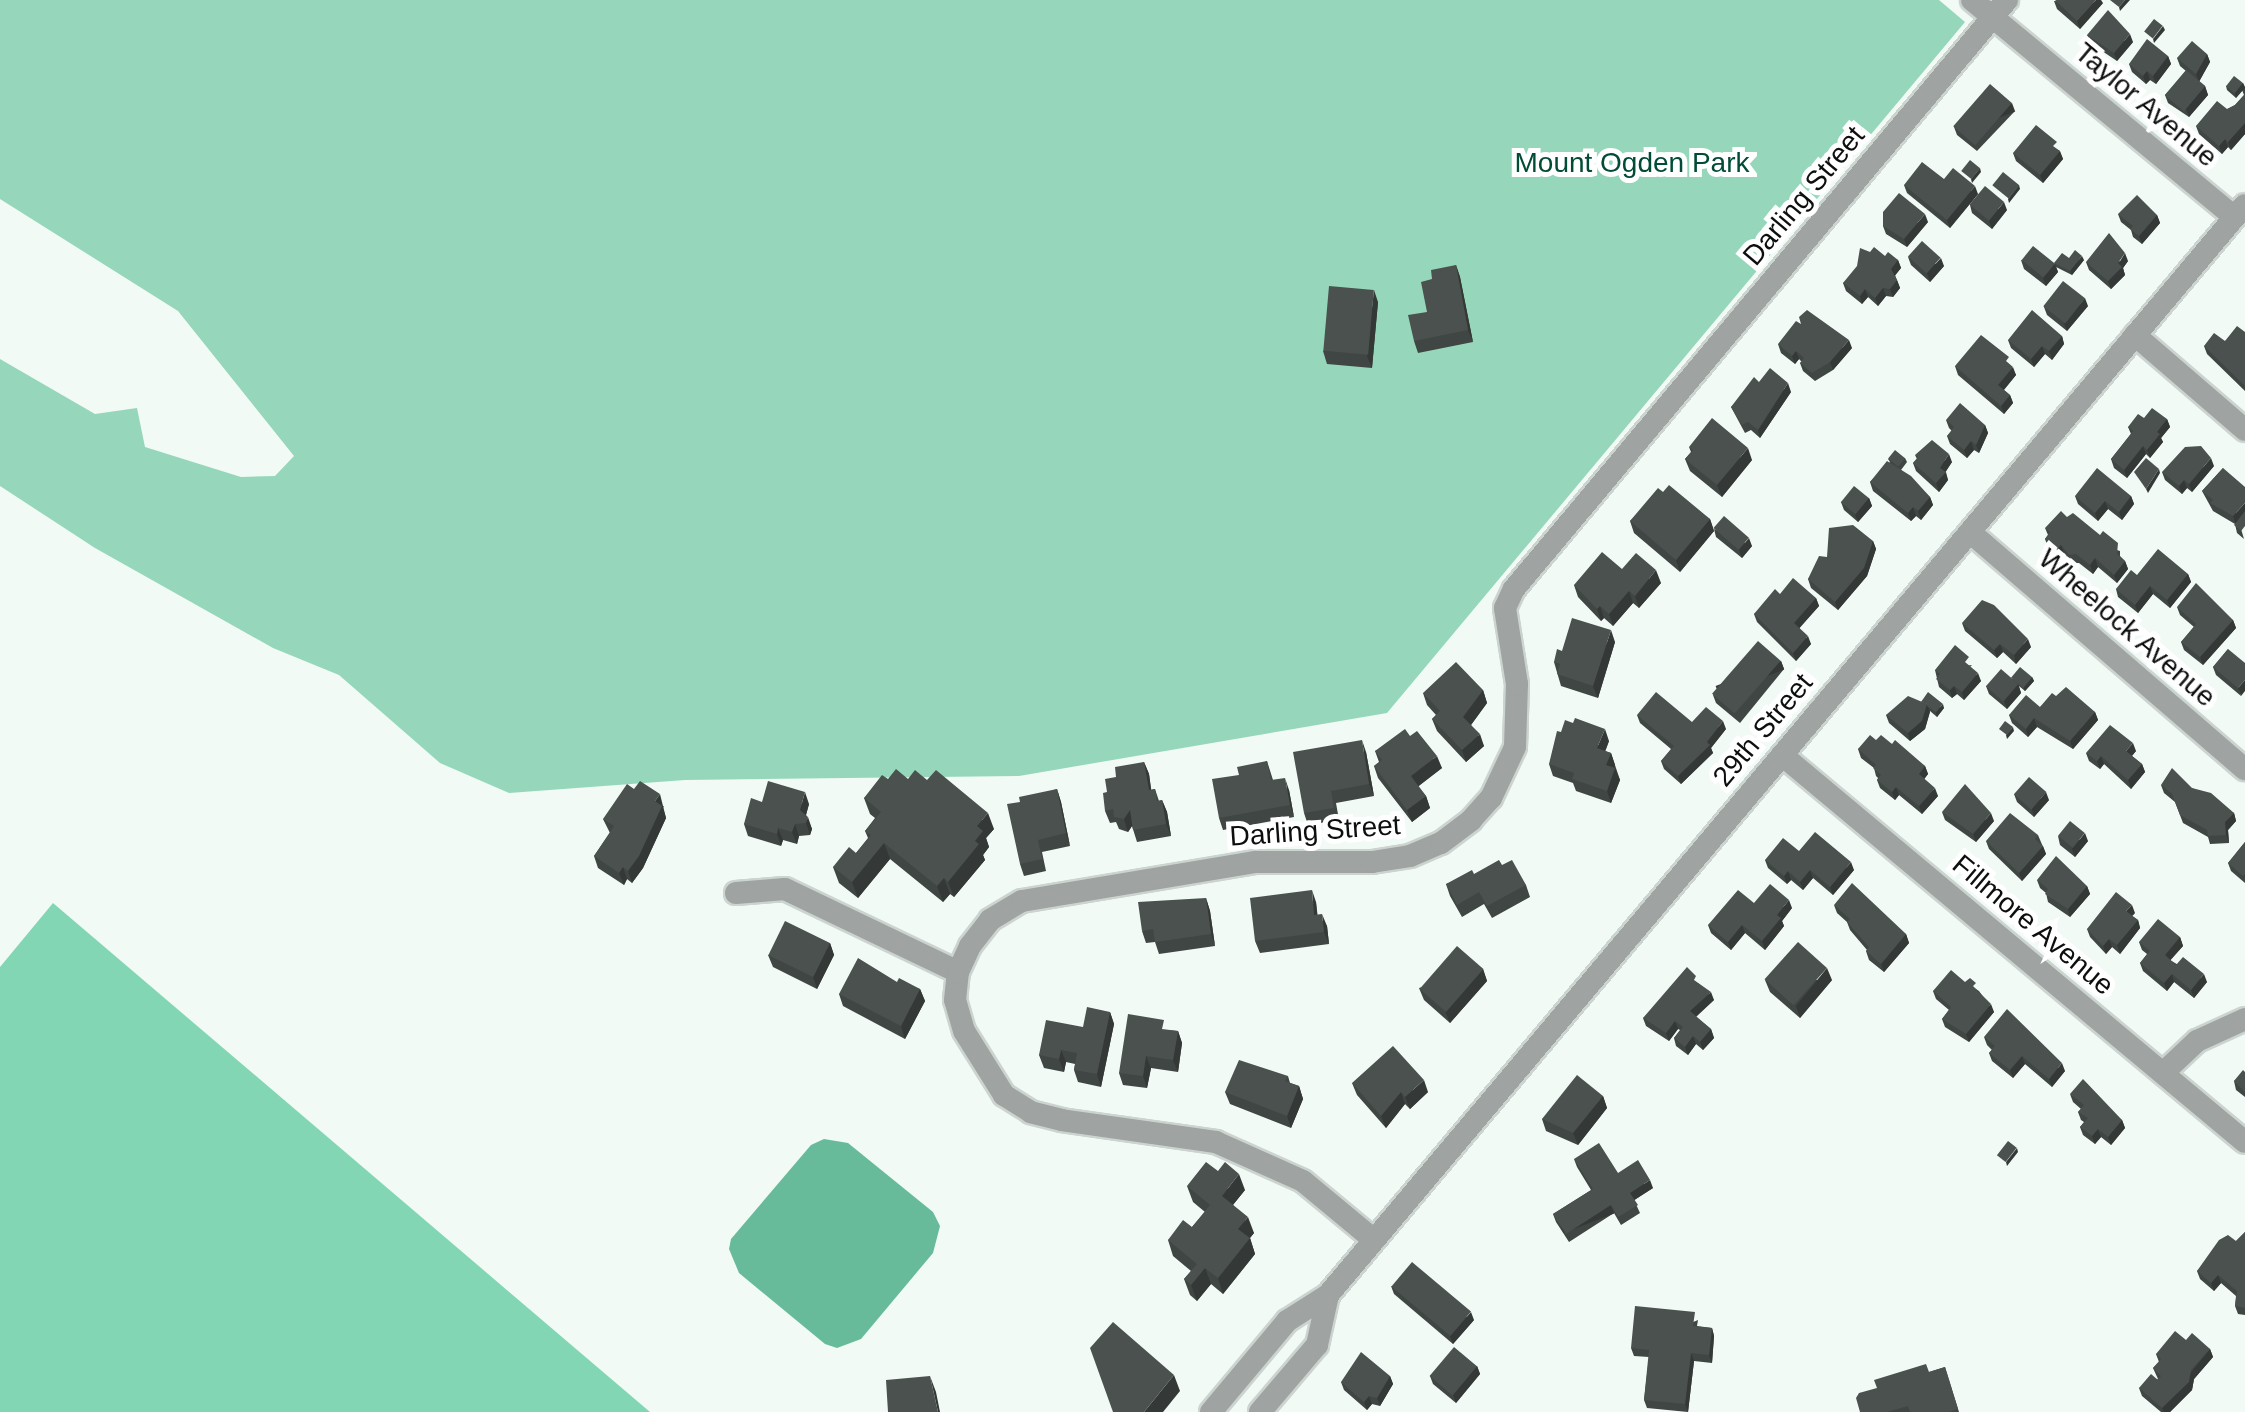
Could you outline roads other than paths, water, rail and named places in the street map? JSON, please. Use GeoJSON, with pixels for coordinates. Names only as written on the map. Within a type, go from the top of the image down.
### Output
{"type":"FeatureCollection","features":[{"type":"Feature","properties":{"kind":"street","name":"Taylor Avenue"},"geometry":{"type":"LineString","coordinates":[[1972,0],[2000,8],[2240,211]]}},
{"type":"Feature","properties":{"kind":"street","name":"Darling Street"},"geometry":{"type":"LineString","coordinates":[[958,972],[970,946],[990,920],[1022,900],[1256,862],[1372,862],[1410,856],[1442,843],[1471,820],[1492,798],[1514,747],[1518,684],[1505,608],[1514,590],[2000,8]]}},
{"type":"Feature","properties":{"kind":"street","name":"29th Street"},"geometry":{"type":"LineString","coordinates":[[1212,1412],[1288,1321],[1328,1295],[2240,211]]}},
{"type":"Feature","properties":{"kind":"street"},"geometry":{"type":"LineString","coordinates":[[2135,335],[2245,430]]}},
{"type":"Feature","properties":{"kind":"street","name":"Wheelock Avenue"},"geometry":{"type":"LineString","coordinates":[[1970,532],[2245,770]]}},
{"type":"Feature","properties":{"kind":"street","name":"Fillmore Avenue"},"geometry":{"type":"LineString","coordinates":[[1782,755],[2245,1142]]}},
{"type":"Feature","properties":{"kind":"street"},"geometry":{"type":"LineString","coordinates":[[736,893],[785,888],[958,972],[955,1000],[964,1031],[1004,1096],[1030,1112],[1216,1142],[1303,1181],[1374,1240]]}},
{"type":"Feature","properties":{"kind":"street"},"geometry":{"type":"LineString","coordinates":[[2163,1073],[2197,1041],[2245,1019]]}},
{"type":"Feature","properties":{"kind":"street","name":"29th Street"},"geometry":{"type":"LineString","coordinates":[[1260,1412],[1316,1345],[1328,1295]]}},
{"type":"Feature","properties":{"kind":"park label","name":"Mount Ogden Park"},"geometry":{"type":"Point","coordinates":[1632,163]}}]}
